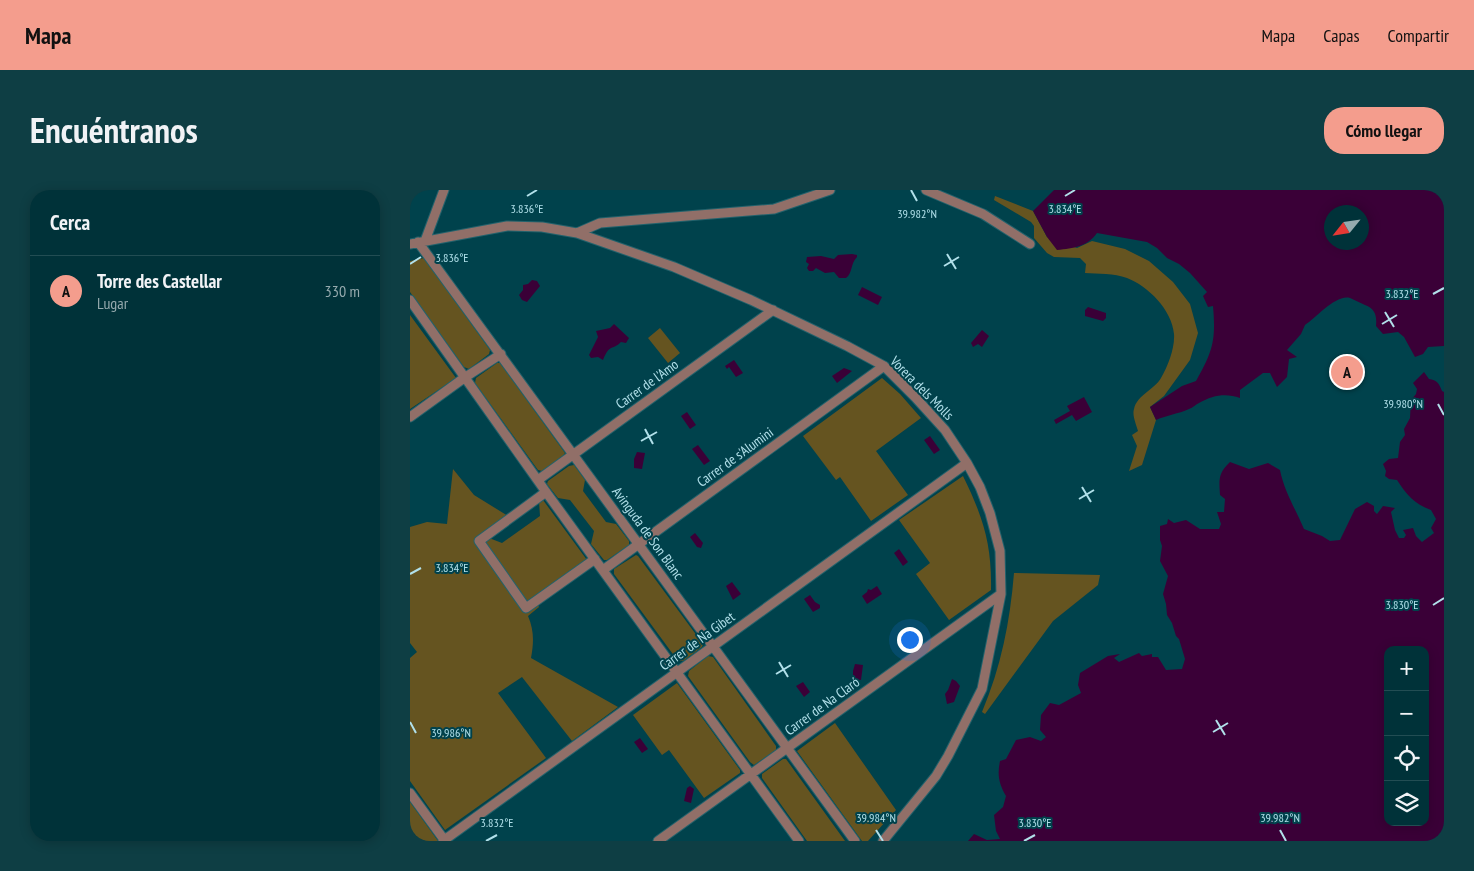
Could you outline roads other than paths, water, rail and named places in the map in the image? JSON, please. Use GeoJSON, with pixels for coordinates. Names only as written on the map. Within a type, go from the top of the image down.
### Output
{"type":"FeatureCollection","features":[{"type":"Feature","properties":{"kind":"street"},"geometry":{"type":"LineString","coordinates":[[418,242],[444,190]]}},
{"type":"Feature","properties":{"kind":"street"},"geometry":{"type":"LineString","coordinates":[[577,233],[600,223],[774,209],[830,190]]}},
{"type":"Feature","properties":{"kind":"street"},"geometry":{"type":"LineString","coordinates":[[926,190],[983,214],[1030,244]]}},
{"type":"Feature","properties":{"kind":"street","name":"Vorera dels Molls"},"geometry":{"type":"LineString","coordinates":[[418,242],[507,226],[542,226],[577,233],[674,267],[773,310],[884,366],[945,430],[967,463],[980,487],[990,513],[1000,552],[1001,594],[982,689],[936,776],[883,841]]}},
{"type":"Feature","properties":{"kind":"street","name":"Avinguda de Son Blanc"},"geometry":{"type":"LineString","coordinates":[[418,242],[855,841]]}},
{"type":"Feature","properties":{"kind":"street"},"geometry":{"type":"LineString","coordinates":[[410,300],[464,378],[799,841]]}},
{"type":"Feature","properties":{"kind":"street","name":"Carrer de l'Amo"},"geometry":{"type":"LineString","coordinates":[[538,480],[773,310]]}},
{"type":"Feature","properties":{"kind":"street"},"geometry":{"type":"LineString","coordinates":[[410,417],[501,354]]}},
{"type":"Feature","properties":{"kind":"street","name":"Carrer de s'Alumini"},"geometry":{"type":"LineString","coordinates":[[603,570],[884,366]]}},
{"type":"Feature","properties":{"kind":"street","name":"Carrer de Na Gibet"},"geometry":{"type":"LineString","coordinates":[[444,841],[967,463]]}},
{"type":"Feature","properties":{"kind":"street"},"geometry":{"type":"LineString","coordinates":[[546,492],[479,541],[526,608],[595,559]]}},
{"type":"Feature","properties":{"kind":"street","name":"Carrer de Na Claró"},"geometry":{"type":"LineString","coordinates":[[658,841],[1001,594]]}},
{"type":"Feature","properties":{"kind":"street"},"geometry":{"type":"LineString","coordinates":[[410,793],[444,841]]}},
{"type":"Feature","properties":{"kind":"place","name":"Torre des Castellar"},"geometry":{"type":"Point","coordinates":[1347,372]}}]}
